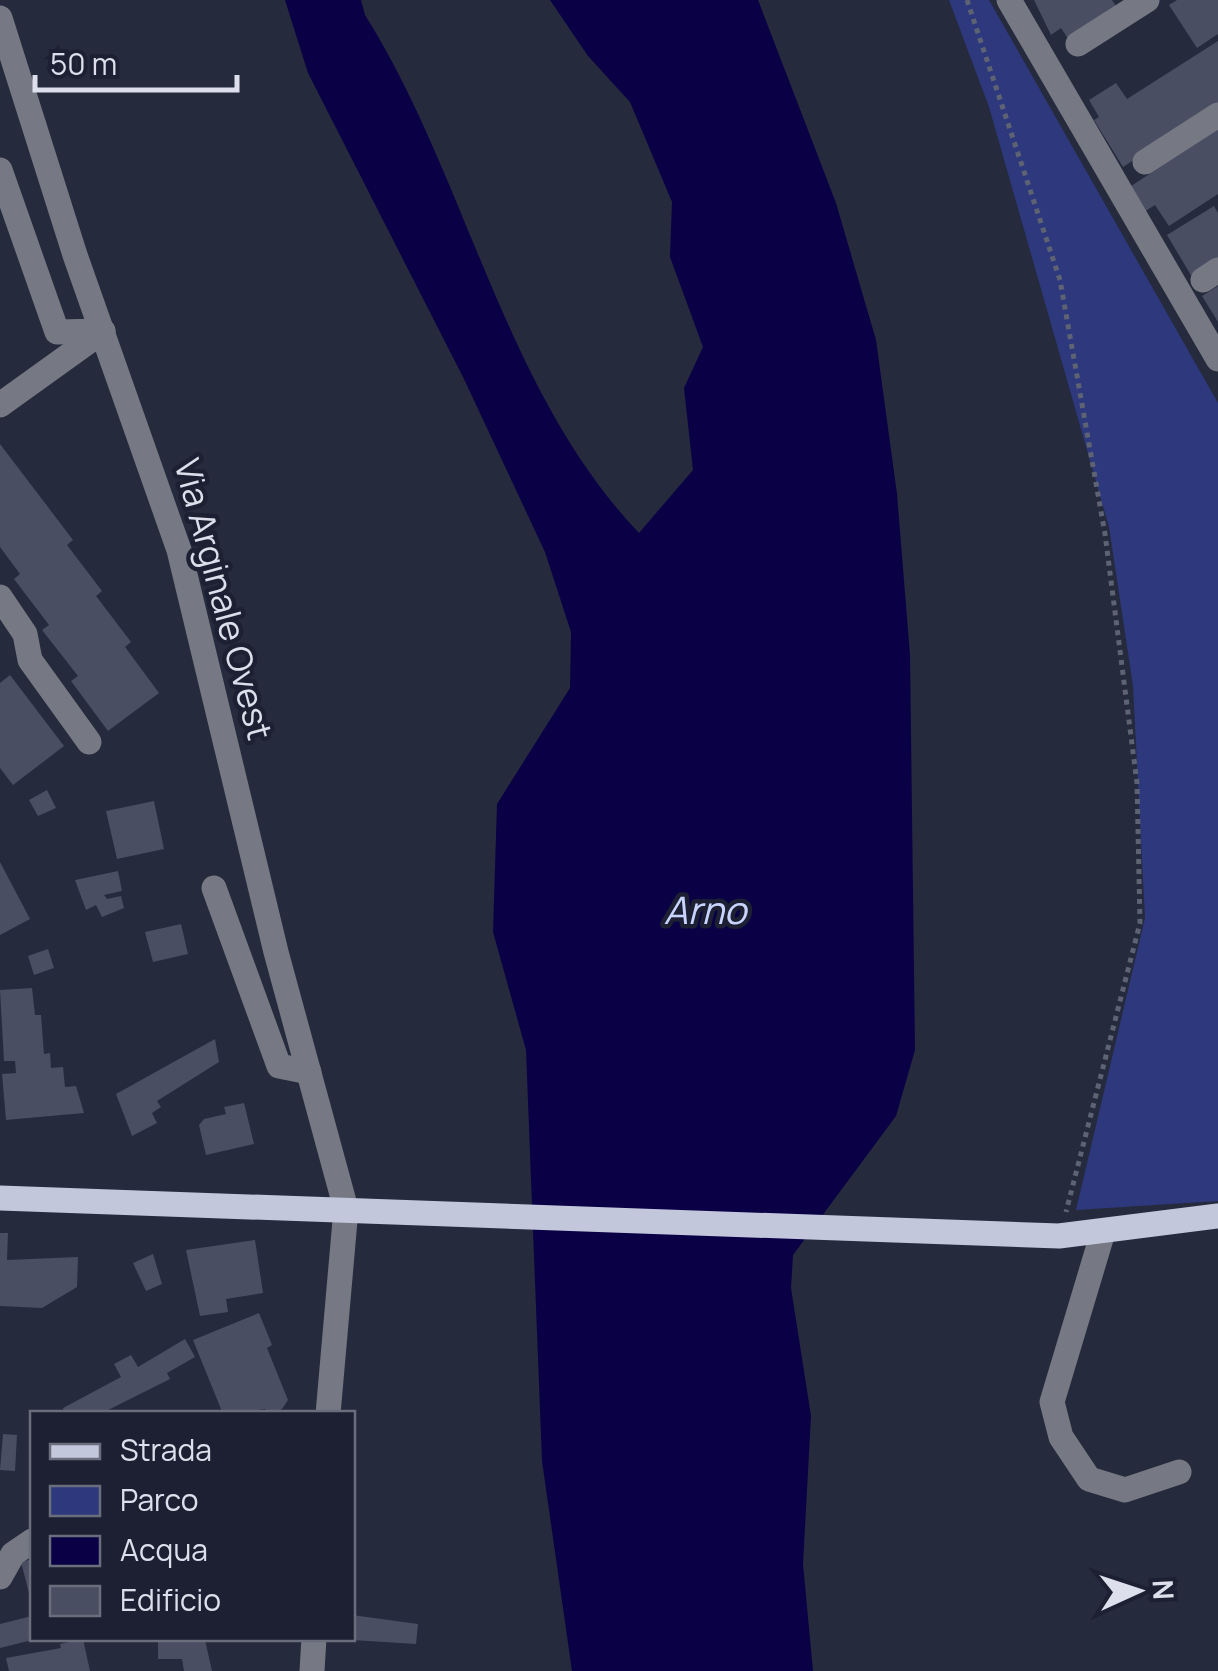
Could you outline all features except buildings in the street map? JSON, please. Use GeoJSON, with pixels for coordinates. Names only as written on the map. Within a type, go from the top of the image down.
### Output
{"type":"FeatureCollection","features":[{"type":"Feature","properties":{"kind":"main road"},"geometry":{"type":"LineString","coordinates":[[0,1198],[1060,1236],[1218,1216]]}},
{"type":"Feature","properties":{"kind":"street"},"geometry":{"type":"LineString","coordinates":[[1009,0],[1218,358]]}},
{"type":"Feature","properties":{"kind":"street"},"geometry":{"type":"LineString","coordinates":[[1078,44],[1147,0]]}},
{"type":"Feature","properties":{"kind":"street","name":"Via Arginale Ovest"},"geometry":{"type":"LineString","coordinates":[[0,18],[179,550],[346,1209]]}},
{"type":"Feature","properties":{"kind":"street"},"geometry":{"type":"LineString","coordinates":[[1145,162],[1218,115]]}},
{"type":"Feature","properties":{"kind":"street"},"geometry":{"type":"LineString","coordinates":[[0,170],[57,332],[103,332]]}},
{"type":"Feature","properties":{"kind":"street"},"geometry":{"type":"LineString","coordinates":[[0,405],[103,332]]}},
{"type":"Feature","properties":{"kind":"street"},"geometry":{"type":"LineString","coordinates":[[0,597],[26,634],[30,660],[89,742]]}},
{"type":"Feature","properties":{"kind":"street"},"geometry":{"type":"LineString","coordinates":[[214,888],[279,1066],[309,1072]]}},
{"type":"Feature","properties":{"kind":"street"},"geometry":{"type":"LineString","coordinates":[[327,1411],[346,1209]]}},
{"type":"Feature","properties":{"kind":"street"},"geometry":{"type":"LineString","coordinates":[[1103,1232],[1052,1402],[1061,1437],[1089,1479],[1125,1490],[1178,1472]]}},
{"type":"Feature","properties":{"kind":"street"},"geometry":{"type":"LineString","coordinates":[[0,1576],[14,1554],[30,1542]]}},
{"type":"Feature","properties":{"kind":"street"},"geometry":{"type":"LineString","coordinates":[[312,1671],[314,1641]]}},
{"type":"Feature","properties":{"kind":"path"},"geometry":{"type":"LineString","coordinates":[[967,0],[1060,280],[1108,554],[1136,783],[1140,923],[1060,1236]]}},
{"type":"Feature","properties":{"kind":"green space"},"geometry":{"type":"Polygon","coordinates":[[[949,0],[989,0],[1218,403],[1218,1201],[1076,1210],[1145,918],[1133,686],[1109,527],[989,107],[949,0]]]}},
{"type":"Feature","properties":{"kind":"water","name":"Arno"},"geometry":{"type":"Polygon","coordinates":[[[285,0],[361,0],[365,15],[401,78],[432,145],[520,350],[553,415],[592,476],[639,533],[693,470],[684,388],[703,347],[670,257],[672,202],[630,102],[588,56],[550,0],[758,0],[836,203],[876,340],[897,494],[910,655],[915,1050],[896,1116],[793,1255],[791,1288],[811,1416],[803,1564],[813,1671],[572,1671],[542,1461],[526,1050],[493,932],[497,804],[570,688],[571,632],[545,552],[464,379],[308,73],[285,0]]]}}]}
